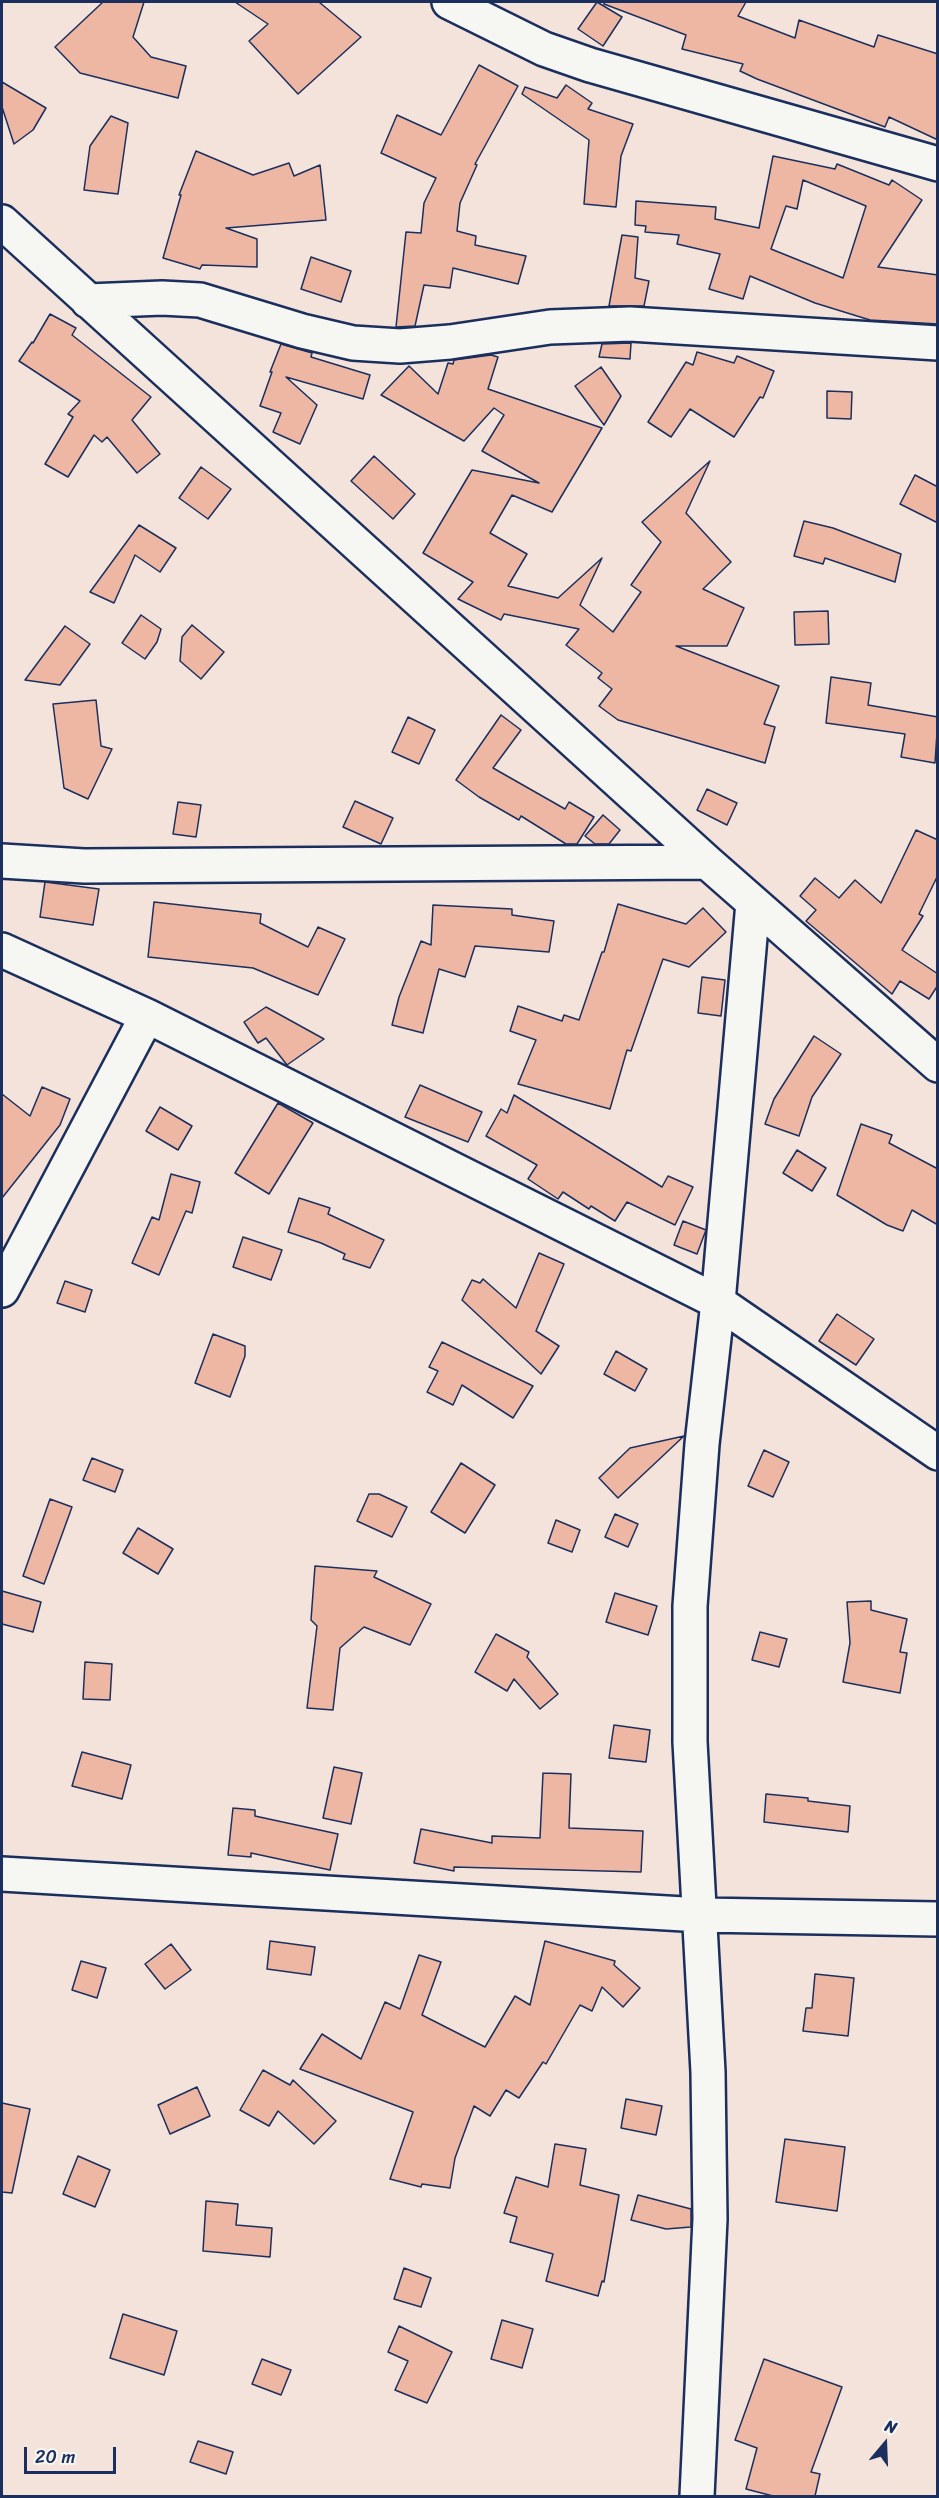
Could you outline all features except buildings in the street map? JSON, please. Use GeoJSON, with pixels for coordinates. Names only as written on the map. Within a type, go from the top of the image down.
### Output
{"type":"FeatureCollection","features":[{"type":"Feature","properties":{"kind":"street"},"geometry":{"type":"LineString","coordinates":[[449,2],[544,49],[590,65],[938,164]]}},
{"type":"Feature","properties":{"kind":"street"},"geometry":{"type":"LineString","coordinates":[[2,222],[707,862],[938,1065]]}},
{"type":"Feature","properties":{"kind":"street"},"geometry":{"type":"LineString","coordinates":[[88,301],[162,298],[200,300],[302,331],[353,343],[400,346],[450,342],[550,327],[630,324],[938,343]]}},
{"type":"Feature","properties":{"kind":"street"},"geometry":{"type":"LineString","coordinates":[[2,861],[84,866],[707,862]]}},
{"type":"Feature","properties":{"kind":"street"},"geometry":{"type":"LineString","coordinates":[[697,2496],[710,2218],[708,2072],[690,1742],[690,1606],[702,1444],[718,1302],[753,903]]}},
{"type":"Feature","properties":{"kind":"street"},"geometry":{"type":"LineString","coordinates":[[2,950],[147,1016],[718,1302],[938,1453]]}},
{"type":"Feature","properties":{"kind":"street"},"geometry":{"type":"LineString","coordinates":[[2,1290],[147,1016]]}},
{"type":"Feature","properties":{"kind":"street"},"geometry":{"type":"LineString","coordinates":[[2,1874],[701,1915],[938,1918]]}}]}
